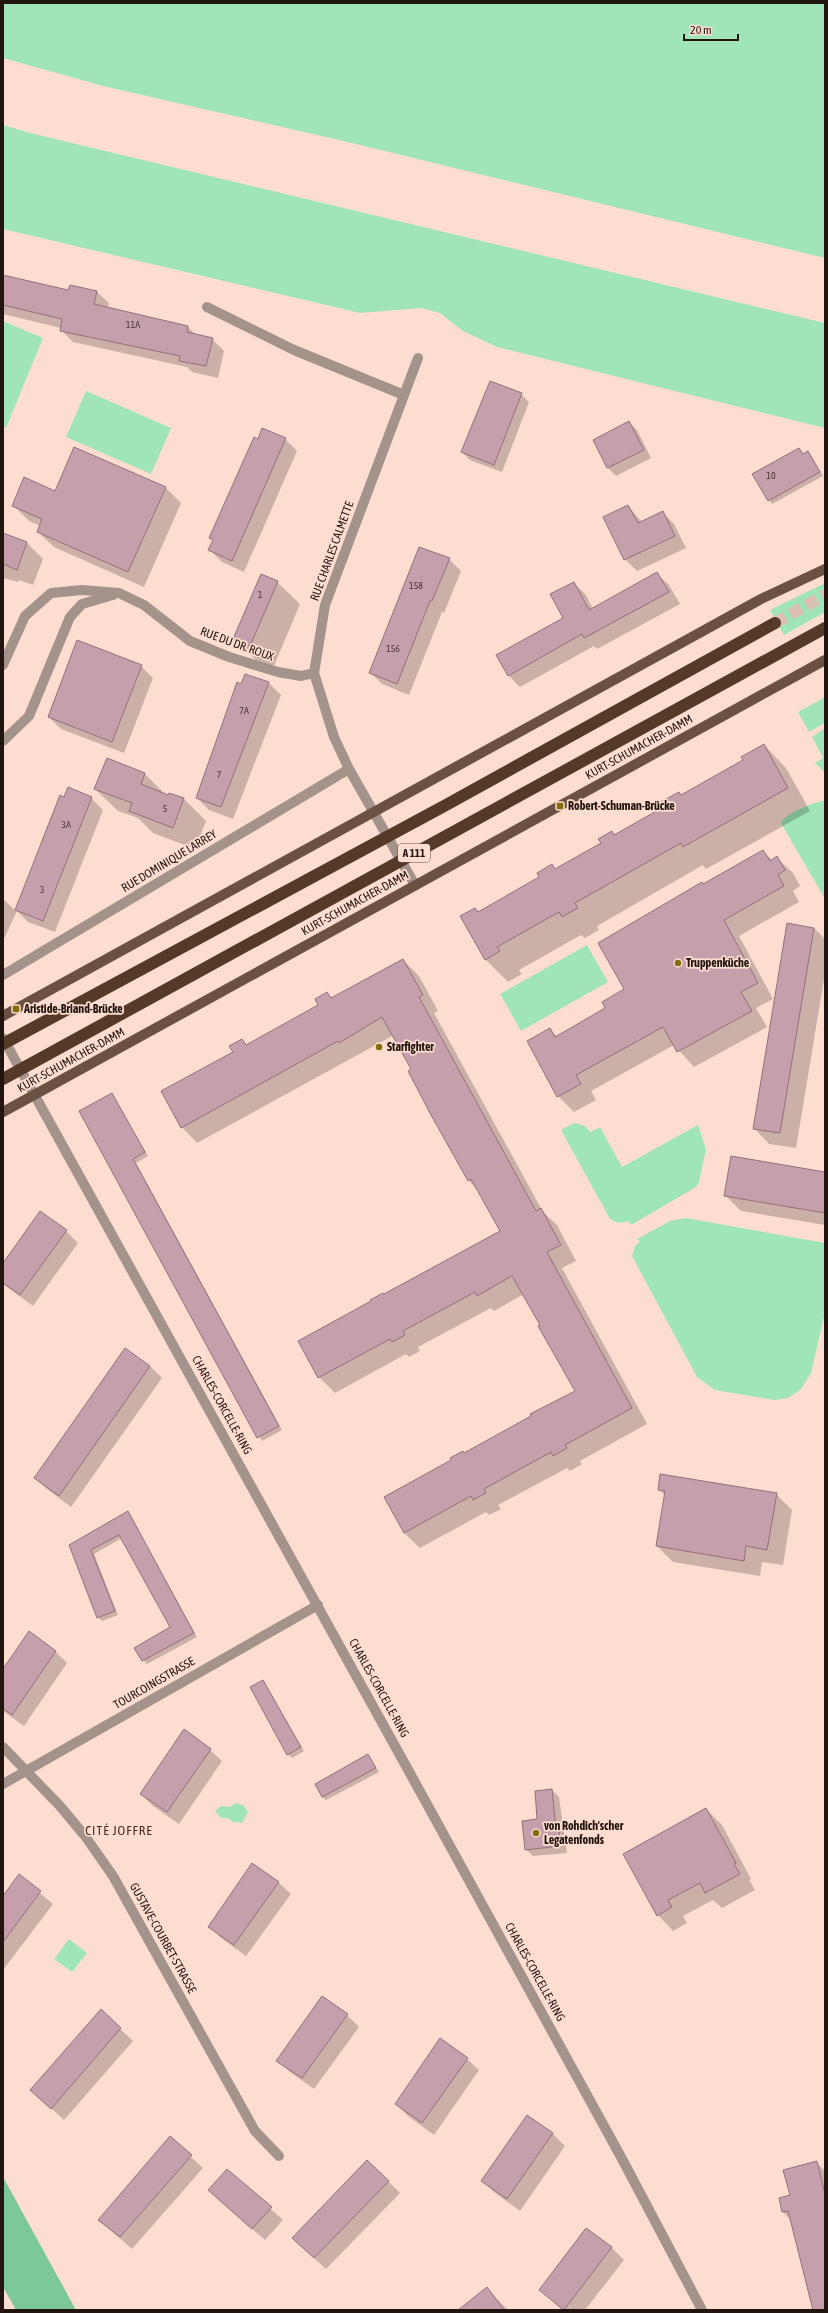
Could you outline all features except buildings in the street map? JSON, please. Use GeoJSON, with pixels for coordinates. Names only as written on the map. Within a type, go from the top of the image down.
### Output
{"type":"FeatureCollection","features":[{"type":"Feature","properties":{"kind":"highway","name":"A 111"},"geometry":{"type":"LineString","coordinates":[[3,1044],[446,805],[775,623]]}},
{"type":"Feature","properties":{"kind":"highway","name":"A 111"},"geometry":{"type":"LineString","coordinates":[[3,1079],[825,628]]}},
{"type":"Feature","properties":{"kind":"main road"},"geometry":{"type":"LineString","coordinates":[[3,1016],[761,599],[825,569]]}},
{"type":"Feature","properties":{"kind":"main road","name":"KURT-SCHUMACHER-DAMM"},"geometry":{"type":"LineString","coordinates":[[3,1112],[825,660]]}},
{"type":"Feature","properties":{"kind":"street"},"geometry":{"type":"LineString","coordinates":[[207,308],[294,350],[404,394]]}},
{"type":"Feature","properties":{"kind":"street","name":"RUE CHARLES CALMETTE"},"geometry":{"type":"LineString","coordinates":[[415,885],[383,826],[349,769],[334,737],[314,673],[325,605],[418,358]]}},
{"type":"Feature","properties":{"kind":"street","name":"RUE DU DR. ROUX"},"geometry":{"type":"LineString","coordinates":[[3,665],[25,616],[51,593],[82,590],[119,593],[144,605],[190,641],[223,655],[278,672],[302,676],[314,673]]}},
{"type":"Feature","properties":{"kind":"street"},"geometry":{"type":"LineString","coordinates":[[3,741],[29,716],[70,617],[82,604],[119,593]]}},
{"type":"Feature","properties":{"kind":"street","name":"RUE DOMINIQUE LARREY"},"geometry":{"type":"LineString","coordinates":[[3,975],[349,769]]}},
{"type":"Feature","properties":{"kind":"street","name":"CHARLES-CORCELLE-RING"},"geometry":{"type":"LineString","coordinates":[[3,1038],[318,1605],[625,2164],[702,2310]]}},
{"type":"Feature","properties":{"kind":"street","name":"TOURCOINGSTRASSE"},"geometry":{"type":"LineString","coordinates":[[3,1784],[318,1605]]}},
{"type":"Feature","properties":{"kind":"street","name":"GUSTAVE-COURBET-STRASSE"},"geometry":{"type":"LineString","coordinates":[[3,1747],[28,1770],[85,1836],[113,1876],[255,2131],[279,2156]]}},
{"type":"Feature","properties":{"kind":"green space"},"geometry":{"type":"Polygon","coordinates":[[[3,3],[825,3],[825,258],[352,143],[103,86],[3,58],[3,3]]]}},
{"type":"Feature","properties":{"kind":"green space"},"geometry":{"type":"Polygon","coordinates":[[[3,125],[30,133],[825,323],[825,428],[497,347],[463,331],[440,313],[421,308],[360,313],[3,229],[3,125]]]}},
{"type":"Feature","properties":{"kind":"green space"},"geometry":{"type":"Polygon","coordinates":[[[3,321],[43,338],[6,428],[3,427],[3,321]]]}},
{"type":"Feature","properties":{"kind":"green space"},"geometry":{"type":"Polygon","coordinates":[[[86,391],[171,428],[151,474],[66,437],[86,391]]]}},
{"type":"Feature","properties":{"kind":"green space"},"geometry":{"type":"Polygon","coordinates":[[[825,583],[825,612],[784,635],[770,610],[825,583]]]}},
{"type":"Feature","properties":{"kind":"green space"},"geometry":{"type":"Polygon","coordinates":[[[825,697],[825,723],[809,732],[798,712],[825,697]]]}},
{"type":"Feature","properties":{"kind":"green space"},"geometry":{"type":"Polygon","coordinates":[[[825,728],[825,773],[815,763],[823,758],[812,737],[825,728]]]}},
{"type":"Feature","properties":{"kind":"green space"},"geometry":{"type":"Polygon","coordinates":[[[825,800],[825,899],[781,823],[788,815],[825,800]]]}},
{"type":"Feature","properties":{"kind":"green space"},"geometry":{"type":"Polygon","coordinates":[[[587,945],[608,982],[521,1031],[500,994],[587,945]]]}},
{"type":"Feature","properties":{"kind":"green space"},"geometry":{"type":"Polygon","coordinates":[[[574,1123],[585,1126],[590,1132],[600,1127],[622,1167],[698,1125],[706,1149],[699,1182],[696,1187],[631,1225],[628,1221],[621,1223],[612,1220],[610,1219],[561,1130],[574,1123]]]}},
{"type":"Feature","properties":{"kind":"green space"},"geometry":{"type":"Polygon","coordinates":[[[686,1218],[825,1243],[825,1312],[811,1373],[801,1389],[788,1398],[774,1400],[715,1390],[697,1377],[632,1256],[635,1246],[640,1242],[637,1239],[670,1221],[686,1218]]]}},
{"type":"Feature","properties":{"kind":"green space"},"geometry":{"type":"Polygon","coordinates":[[[236,1803],[244,1806],[248,1812],[242,1823],[233,1822],[228,1818],[221,1818],[215,1811],[221,1806],[229,1807],[236,1803]]]}},
{"type":"Feature","properties":{"kind":"green space"},"geometry":{"type":"Polygon","coordinates":[[[69,1939],[87,1953],[72,1972],[54,1959],[69,1939]]]}},
{"type":"Feature","properties":{"kind":"green space"},"geometry":{"type":"Polygon","coordinates":[[[3,2177],[76,2310],[16,2310],[3,2287],[3,2177]]]}},
{"type":"Feature","properties":{"kind":"tunnel"},"geometry":{"type":"LineString","coordinates":[[775,623],[825,595]]}},
{"type":"Feature","properties":{"kind":"place","name":"Robert-Schuman-Brücke"},"geometry":{"type":"Point","coordinates":[560,806]}},
{"type":"Feature","properties":{"kind":"place","name":"Truppenküche"},"geometry":{"type":"Point","coordinates":[678,963]}},
{"type":"Feature","properties":{"kind":"place","name":"Aristide-Briand-Brücke"},"geometry":{"type":"Point","coordinates":[16,1009]}},
{"type":"Feature","properties":{"kind":"place","name":"Starfighter"},"geometry":{"type":"Point","coordinates":[379,1047]}},
{"type":"Feature","properties":{"kind":"place","name":"von Rohdich'scher Legatenfonds"},"geometry":{"type":"Point","coordinates":[536,1833]}},
{"type":"Feature","properties":{"kind":"district","name":"CITÉ JOFFRE"},"geometry":{"type":"Point","coordinates":[119,1830]}}]}
